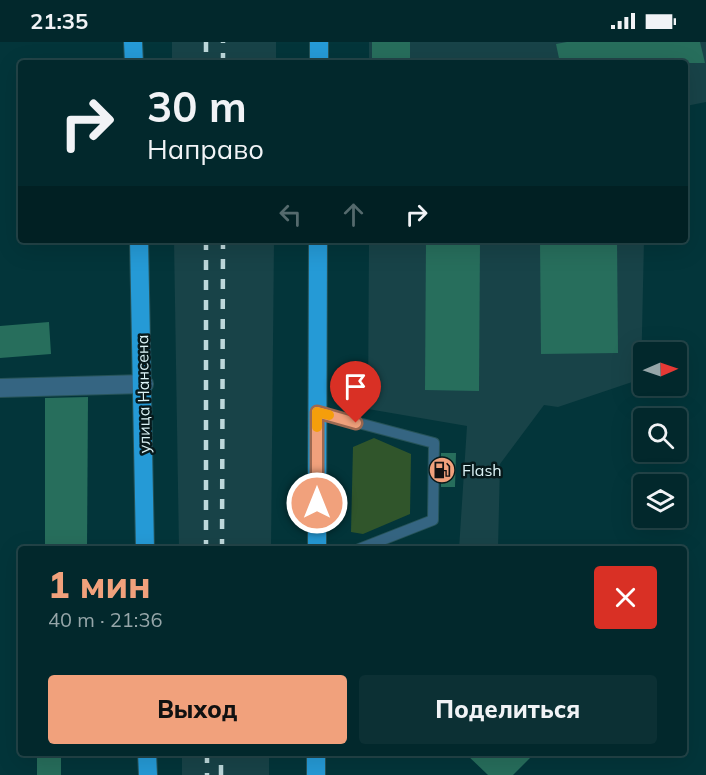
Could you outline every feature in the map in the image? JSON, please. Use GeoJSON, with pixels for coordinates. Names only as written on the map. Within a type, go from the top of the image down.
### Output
{"type":"FeatureCollection","features":[{"type":"Feature","properties":{"kind":"main road"},"geometry":{"type":"LineString","coordinates":[[133,42],[134,60]]}},
{"type":"Feature","properties":{"kind":"main road"},"geometry":{"type":"LineString","coordinates":[[319,42],[319,60]]}},
{"type":"Feature","properties":{"kind":"main road","name":"улица Нансена"},"geometry":{"type":"LineString","coordinates":[[140,243],[145,546]]}},
{"type":"Feature","properties":{"kind":"main road"},"geometry":{"type":"LineString","coordinates":[[317,546],[318,243]]}},
{"type":"Feature","properties":{"kind":"main road"},"geometry":{"type":"LineString","coordinates":[[147,756],[147,775]]}},
{"type":"Feature","properties":{"kind":"main road"},"geometry":{"type":"LineString","coordinates":[[316,756],[316,775]]}},
{"type":"Feature","properties":{"kind":"street"},"geometry":{"type":"LineString","coordinates":[[0,388],[144,384]]}},
{"type":"Feature","properties":{"kind":"lane"},"geometry":{"type":"LineString","coordinates":[[317,412],[434,443],[433,520],[367,546]]}},
{"type":"Feature","properties":{"kind":"shaded area"},"geometry":{"type":"Polygon","coordinates":[[[172,42],[276,42],[276,60],[172,60],[172,42]]]}},
{"type":"Feature","properties":{"kind":"shaded area"},"geometry":{"type":"Polygon","coordinates":[[[369,42],[706,42],[706,102],[688,106],[688,60],[369,60],[369,42]]]}},
{"type":"Feature","properties":{"kind":"shaded area"},"geometry":{"type":"Polygon","coordinates":[[[174,243],[274,243],[271,546],[179,546],[174,243]]]}},
{"type":"Feature","properties":{"kind":"shaded area"},"geometry":{"type":"Polygon","coordinates":[[[369,243],[644,243],[642,342],[633,342],[633,382],[558,407],[544,405],[500,464],[498,546],[459,546],[467,426],[368,409],[369,243]]]}},
{"type":"Feature","properties":{"kind":"shaded area"},"geometry":{"type":"Polygon","coordinates":[[[182,756],[269,756],[269,775],[182,775],[182,756]]]}},
{"type":"Feature","properties":{"kind":"green space"},"geometry":{"type":"Polygon","coordinates":[[[374,438],[411,454],[410,514],[363,534],[351,532],[353,447],[374,438]]]}},
{"type":"Feature","properties":{"kind":"building"},"geometry":{"type":"Polygon","coordinates":[[[372,42],[410,42],[410,60],[372,60],[372,42]]]}},
{"type":"Feature","properties":{"kind":"building"},"geometry":{"type":"Polygon","coordinates":[[[567,42],[700,42],[705,63],[688,63],[688,60],[559,60],[556,44],[567,42]]]}},
{"type":"Feature","properties":{"kind":"building"},"geometry":{"type":"Polygon","coordinates":[[[426,243],[480,243],[479,391],[425,390],[426,243]]]}},
{"type":"Feature","properties":{"kind":"building"},"geometry":{"type":"Polygon","coordinates":[[[540,243],[617,243],[618,353],[541,354],[540,243]]]}},
{"type":"Feature","properties":{"kind":"building"},"geometry":{"type":"Polygon","coordinates":[[[49,322],[51,354],[0,358],[0,326],[49,322]]]}},
{"type":"Feature","properties":{"kind":"building"},"geometry":{"type":"Polygon","coordinates":[[[88,397],[87,546],[45,546],[45,398],[88,397]]]}},
{"type":"Feature","properties":{"kind":"building"},"geometry":{"type":"Polygon","coordinates":[[[441,453],[456,453],[455,487],[441,487],[441,453]]]}},
{"type":"Feature","properties":{"kind":"building"},"geometry":{"type":"Polygon","coordinates":[[[37,756],[61,756],[61,775],[37,775],[37,756]]]}},
{"type":"Feature","properties":{"kind":"building"},"geometry":{"type":"Polygon","coordinates":[[[468,756],[532,756],[513,775],[488,775],[468,756]]]}},
{"type":"Feature","properties":{"kind":"railway"},"geometry":{"type":"LineString","coordinates":[[206,42],[206,60]]}},
{"type":"Feature","properties":{"kind":"railway"},"geometry":{"type":"LineString","coordinates":[[223,42],[223,60]]}},
{"type":"Feature","properties":{"kind":"railway"},"geometry":{"type":"LineString","coordinates":[[206,243],[206,546]]}},
{"type":"Feature","properties":{"kind":"railway"},"geometry":{"type":"LineString","coordinates":[[222,546],[223,243]]}},
{"type":"Feature","properties":{"kind":"railway"},"geometry":{"type":"LineString","coordinates":[[207,756],[207,775]]}},
{"type":"Feature","properties":{"kind":"railway"},"geometry":{"type":"LineString","coordinates":[[221,756],[221,775]]}},
{"type":"Feature","properties":{"kind":"slow traffic"},"geometry":{"type":"LineString","coordinates":[[317,427],[317,412],[329,415]]}},
{"type":"Feature","properties":{"kind":"place","name":"Flash"},"geometry":{"type":"Point","coordinates":[442,470]}},
{"type":"Feature","properties":{"kind":"route"},"geometry":{"type":"LineString","coordinates":[[317,503],[317,412],[356,423]]}}]}
